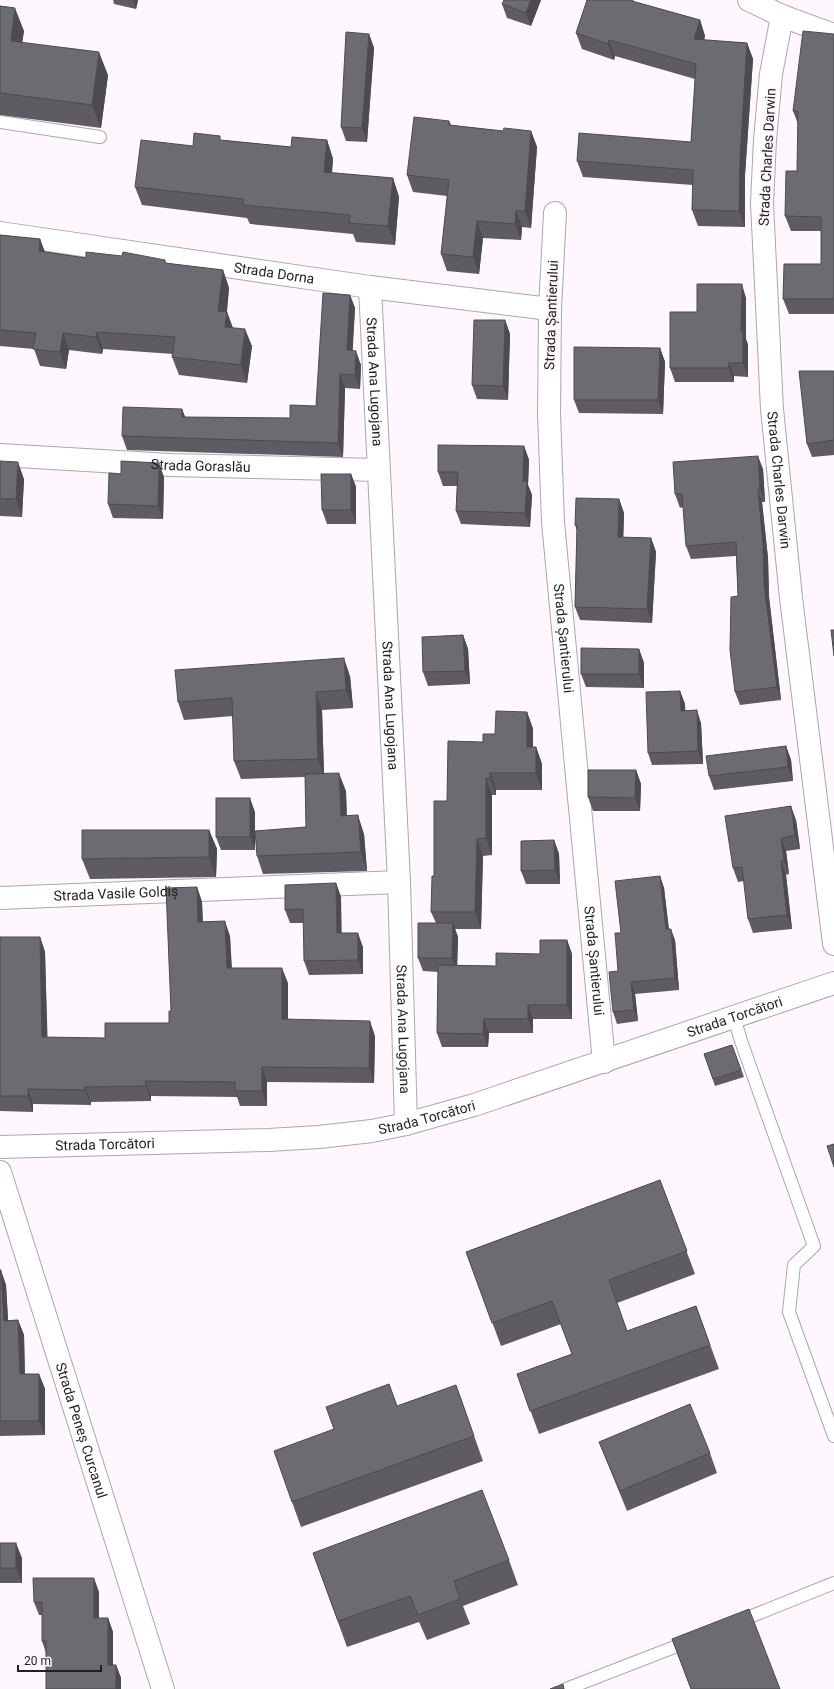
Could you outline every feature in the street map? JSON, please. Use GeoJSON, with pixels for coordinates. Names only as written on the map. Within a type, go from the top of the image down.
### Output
{"type":"FeatureCollection","features":[{"type":"Feature","properties":{"kind":"street"},"geometry":{"type":"LineString","coordinates":[[749,0],[782,16],[834,36]]}},
{"type":"Feature","properties":{"kind":"street","name":"Strada Charles Darwin"},"geometry":{"type":"LineString","coordinates":[[782,16],[771,74],[765,140],[762,203],[772,409],[791,598],[834,944]]}},
{"type":"Feature","properties":{"kind":"street","name":"Strada Șantierului"},"geometry":{"type":"LineString","coordinates":[[555,213],[550,309],[549,414],[553,522],[604,1062]]}},
{"type":"Feature","properties":{"kind":"street","name":"Strada Dorna"},"geometry":{"type":"LineString","coordinates":[[0,233],[370,287],[550,309]]}},
{"type":"Feature","properties":{"kind":"street","name":"Strada Ana Lugojana"},"geometry":{"type":"LineString","coordinates":[[370,287],[399,882],[406,1124]]}},
{"type":"Feature","properties":{"kind":"street","name":"Strada Goraslău"},"geometry":{"type":"LineString","coordinates":[[0,455],[170,465],[378,470]]}},
{"type":"Feature","properties":{"kind":"street","name":"Strada Vasile Goldiș"},"geometry":{"type":"LineString","coordinates":[[0,898],[399,882]]}},
{"type":"Feature","properties":{"kind":"street","name":"Strada Torcători"},"geometry":{"type":"LineString","coordinates":[[0,1147],[268,1140],[319,1137],[372,1131],[406,1124],[474,1106],[834,983]]}},
{"type":"Feature","properties":{"kind":"street","name":"Strada Peneș Curcanul"},"geometry":{"type":"LineString","coordinates":[[0,1172],[163,1689]]}},
{"type":"Feature","properties":{"kind":"lane"},"geometry":{"type":"LineString","coordinates":[[0,122],[100,137]]}},
{"type":"Feature","properties":{"kind":"lane"},"geometry":{"type":"LineString","coordinates":[[734,1017],[741,1041],[814,1246],[794,1265],[790,1312],[834,1436]]}},
{"type":"Feature","properties":{"kind":"lane"},"geometry":{"type":"LineString","coordinates":[[723,1627],[834,1583]]}},
{"type":"Feature","properties":{"kind":"lane"},"geometry":{"type":"LineString","coordinates":[[566,1689],[701,1636]]}},
{"type":"Feature","properties":{"kind":"building"},"geometry":{"type":"Polygon","coordinates":[[[504,0],[531,0],[526,13],[502,4],[504,0]]]}},
{"type":"Feature","properties":{"kind":"building"},"geometry":{"type":"Polygon","coordinates":[[[587,0],[633,0],[632,1],[700,20],[694,39],[747,43],[740,159],[739,211],[692,210],[693,170],[577,161],[579,133],[691,142],[696,64],[609,40],[608,44],[576,33],[587,0]]]}},
{"type":"Feature","properties":{"kind":"building"},"geometry":{"type":"Polygon","coordinates":[[[0,6],[15,8],[11,41],[99,52],[92,105],[0,93],[0,6]]]}},
{"type":"Feature","properties":{"kind":"building"},"geometry":{"type":"Polygon","coordinates":[[[803,31],[834,34],[834,299],[783,299],[784,264],[821,264],[821,217],[785,216],[786,171],[797,171],[798,111],[793,111],[803,31]]]}},
{"type":"Feature","properties":{"kind":"building"},"geometry":{"type":"Polygon","coordinates":[[[346,32],[369,34],[362,128],[341,127],[346,32]]]}},
{"type":"Feature","properties":{"kind":"building"},"geometry":{"type":"Polygon","coordinates":[[[414,117],[449,121],[449,125],[503,131],[504,128],[531,131],[525,211],[516,211],[515,224],[477,221],[473,257],[441,254],[449,180],[407,175],[414,117]]]}},
{"type":"Feature","properties":{"kind":"building"},"geometry":{"type":"Polygon","coordinates":[[[194,133],[220,136],[220,140],[291,147],[292,137],[327,140],[324,172],[393,178],[388,226],[349,223],[350,215],[243,205],[243,199],[135,187],[141,140],[193,146],[194,133]]]}},
{"type":"Feature","properties":{"kind":"building"},"geometry":{"type":"Polygon","coordinates":[[[0,235],[40,239],[39,251],[86,258],[86,252],[122,256],[123,252],[165,260],[165,263],[223,270],[218,311],[227,312],[225,327],[245,329],[241,365],[172,357],[175,337],[97,332],[96,337],[63,333],[60,352],[33,349],[36,333],[0,330],[0,235]]]}},
{"type":"Feature","properties":{"kind":"building"},"geometry":{"type":"Polygon","coordinates":[[[697,284],[742,284],[741,331],[743,331],[743,363],[729,363],[729,368],[670,368],[670,312],[697,312],[697,284]]]}},
{"type":"Feature","properties":{"kind":"building"},"geometry":{"type":"Polygon","coordinates":[[[323,293],[350,295],[347,350],[356,351],[355,375],[340,374],[338,443],[122,436],[123,407],[182,409],[182,417],[290,418],[290,405],[316,406],[323,293]]]}},
{"type":"Feature","properties":{"kind":"building"},"geometry":{"type":"Polygon","coordinates":[[[474,320],[505,320],[503,386],[472,385],[474,320]]]}},
{"type":"Feature","properties":{"kind":"building"},"geometry":{"type":"Polygon","coordinates":[[[574,347],[660,348],[658,400],[574,400],[574,347]]]}},
{"type":"Feature","properties":{"kind":"building"},"geometry":{"type":"Polygon","coordinates":[[[799,371],[834,371],[834,440],[807,444],[799,371]]]}},
{"type":"Feature","properties":{"kind":"building"},"geometry":{"type":"Polygon","coordinates":[[[438,445],[524,446],[523,481],[527,481],[525,513],[456,511],[458,472],[438,472],[438,445]]]}},
{"type":"Feature","properties":{"kind":"building"},"geometry":{"type":"Polygon","coordinates":[[[758,456],[760,489],[758,489],[763,544],[764,584],[777,687],[735,692],[730,650],[731,597],[738,596],[736,542],[686,546],[682,494],[675,494],[673,462],[758,456]]]}},
{"type":"Feature","properties":{"kind":"building"},"geometry":{"type":"Polygon","coordinates":[[[0,461],[18,462],[16,499],[0,499],[0,461]]]}},
{"type":"Feature","properties":{"kind":"building"},"geometry":{"type":"Polygon","coordinates":[[[121,461],[159,463],[158,506],[108,504],[109,473],[121,474],[121,461]]]}},
{"type":"Feature","properties":{"kind":"building"},"geometry":{"type":"Polygon","coordinates":[[[321,474],[351,474],[351,510],[322,510],[321,474]]]}},
{"type":"Feature","properties":{"kind":"building"},"geometry":{"type":"Polygon","coordinates":[[[576,498],[619,499],[618,537],[651,538],[647,609],[575,607],[577,525],[575,525],[576,498]]]}},
{"type":"Feature","properties":{"kind":"building"},"geometry":{"type":"Polygon","coordinates":[[[831,630],[834,630],[834,656],[831,630]]]}},
{"type":"Feature","properties":{"kind":"building"},"geometry":{"type":"Polygon","coordinates":[[[463,635],[465,671],[423,672],[422,637],[463,635]]]}},
{"type":"Feature","properties":{"kind":"building"},"geometry":{"type":"Polygon","coordinates":[[[581,648],[639,649],[639,674],[581,674],[581,648]]]}},
{"type":"Feature","properties":{"kind":"building"},"geometry":{"type":"Polygon","coordinates":[[[344,658],[346,690],[316,692],[318,759],[234,761],[232,698],[178,702],[175,670],[344,658]]]}},
{"type":"Feature","properties":{"kind":"building"},"geometry":{"type":"Polygon","coordinates":[[[680,691],[681,711],[697,710],[698,751],[648,753],[646,692],[680,691]]]}},
{"type":"Feature","properties":{"kind":"building"},"geometry":{"type":"Polygon","coordinates":[[[496,711],[527,712],[527,747],[536,747],[536,773],[490,773],[490,778],[486,778],[486,838],[477,839],[475,912],[431,912],[432,876],[434,876],[434,801],[447,801],[448,741],[483,742],[483,734],[495,734],[496,711]]]}},
{"type":"Feature","properties":{"kind":"building"},"geometry":{"type":"Polygon","coordinates":[[[786,746],[788,767],[709,776],[706,756],[786,746]]]}},
{"type":"Feature","properties":{"kind":"building"},"geometry":{"type":"Polygon","coordinates":[[[588,770],[636,770],[635,798],[588,797],[588,770]]]}},
{"type":"Feature","properties":{"kind":"building"},"geometry":{"type":"Polygon","coordinates":[[[339,773],[341,816],[358,815],[361,852],[257,856],[255,831],[306,827],[305,774],[339,773]]]}},
{"type":"Feature","properties":{"kind":"building"},"geometry":{"type":"Polygon","coordinates":[[[216,798],[250,798],[250,837],[216,837],[216,798]]]}},
{"type":"Feature","properties":{"kind":"building"},"geometry":{"type":"Polygon","coordinates":[[[791,806],[795,835],[781,838],[784,861],[781,861],[787,915],[748,919],[742,867],[733,868],[725,816],[791,806]]]}},
{"type":"Feature","properties":{"kind":"building"},"geometry":{"type":"Polygon","coordinates":[[[82,830],[209,830],[209,857],[82,859],[82,830]]]}},
{"type":"Feature","properties":{"kind":"building"},"geometry":{"type":"Polygon","coordinates":[[[554,840],[555,870],[521,871],[521,841],[554,840]]]}},
{"type":"Feature","properties":{"kind":"building"},"geometry":{"type":"Polygon","coordinates":[[[660,876],[666,929],[671,929],[675,978],[631,982],[634,1010],[613,1012],[609,972],[618,971],[615,933],[621,933],[615,881],[660,876]]]}},
{"type":"Feature","properties":{"kind":"building"},"geometry":{"type":"Polygon","coordinates":[[[336,883],[337,933],[358,933],[358,960],[304,961],[303,909],[285,910],[285,885],[336,883]]]}},
{"type":"Feature","properties":{"kind":"building"},"geometry":{"type":"Polygon","coordinates":[[[197,887],[198,922],[225,921],[227,968],[282,968],[282,1019],[370,1021],[369,1068],[262,1067],[262,1091],[235,1091],[235,1082],[145,1081],[146,1086],[85,1087],[85,1090],[28,1089],[28,1096],[0,1096],[0,937],[40,937],[42,1037],[105,1038],[105,1023],[169,1023],[169,1011],[171,1011],[166,888],[197,887]]]}},
{"type":"Feature","properties":{"kind":"building"},"geometry":{"type":"Polygon","coordinates":[[[418,923],[453,923],[452,958],[418,958],[418,923]]]}},
{"type":"Feature","properties":{"kind":"building"},"geometry":{"type":"Polygon","coordinates":[[[540,940],[567,940],[567,1005],[528,1005],[528,1019],[484,1019],[483,1034],[437,1033],[438,965],[496,966],[496,953],[540,954],[540,940]]]}},
{"type":"Feature","properties":{"kind":"building"},"geometry":{"type":"Polygon","coordinates":[[[732,1045],[741,1070],[713,1079],[704,1054],[732,1045]]]}},
{"type":"Feature","properties":{"kind":"building"},"geometry":{"type":"Polygon","coordinates":[[[834,1144],[834,1167],[827,1146],[834,1144]]]}},
{"type":"Feature","properties":{"kind":"building"},"geometry":{"type":"Polygon","coordinates":[[[660,1180],[687,1251],[609,1280],[627,1331],[696,1306],[710,1345],[530,1411],[517,1374],[572,1354],[552,1301],[492,1323],[466,1252],[660,1180]]]}},
{"type":"Feature","properties":{"kind":"building"},"geometry":{"type":"Polygon","coordinates":[[[0,1270],[4,1321],[18,1320],[20,1374],[39,1374],[39,1421],[0,1421],[0,1270]]]}},
{"type":"Feature","properties":{"kind":"building"},"geometry":{"type":"Polygon","coordinates":[[[389,1384],[397,1406],[456,1385],[474,1436],[292,1502],[274,1451],[334,1429],[326,1407],[389,1384]]]}},
{"type":"Feature","properties":{"kind":"building"},"geometry":{"type":"Polygon","coordinates":[[[690,1404],[710,1453],[620,1491],[599,1442],[690,1404]]]}},
{"type":"Feature","properties":{"kind":"building"},"geometry":{"type":"Polygon","coordinates":[[[482,1490],[509,1560],[454,1581],[460,1599],[418,1615],[410,1596],[338,1621],[313,1553],[482,1490]]]}},
{"type":"Feature","properties":{"kind":"building"},"geometry":{"type":"Polygon","coordinates":[[[0,1543],[16,1543],[16,1568],[0,1568],[0,1543]]]}},
{"type":"Feature","properties":{"kind":"building"},"geometry":{"type":"Polygon","coordinates":[[[33,1578],[94,1578],[94,1618],[108,1618],[108,1665],[116,1665],[116,1689],[46,1689],[46,1641],[42,1641],[42,1602],[34,1602],[33,1578]]]}},
{"type":"Feature","properties":{"kind":"building"},"geometry":{"type":"Polygon","coordinates":[[[749,1609],[780,1689],[691,1689],[672,1639],[749,1609]]]}},
{"type":"Feature","properties":{"kind":"building"},"geometry":{"type":"Polygon","coordinates":[[[563,1684],[564,1689],[550,1689],[563,1684]]]}}]}
